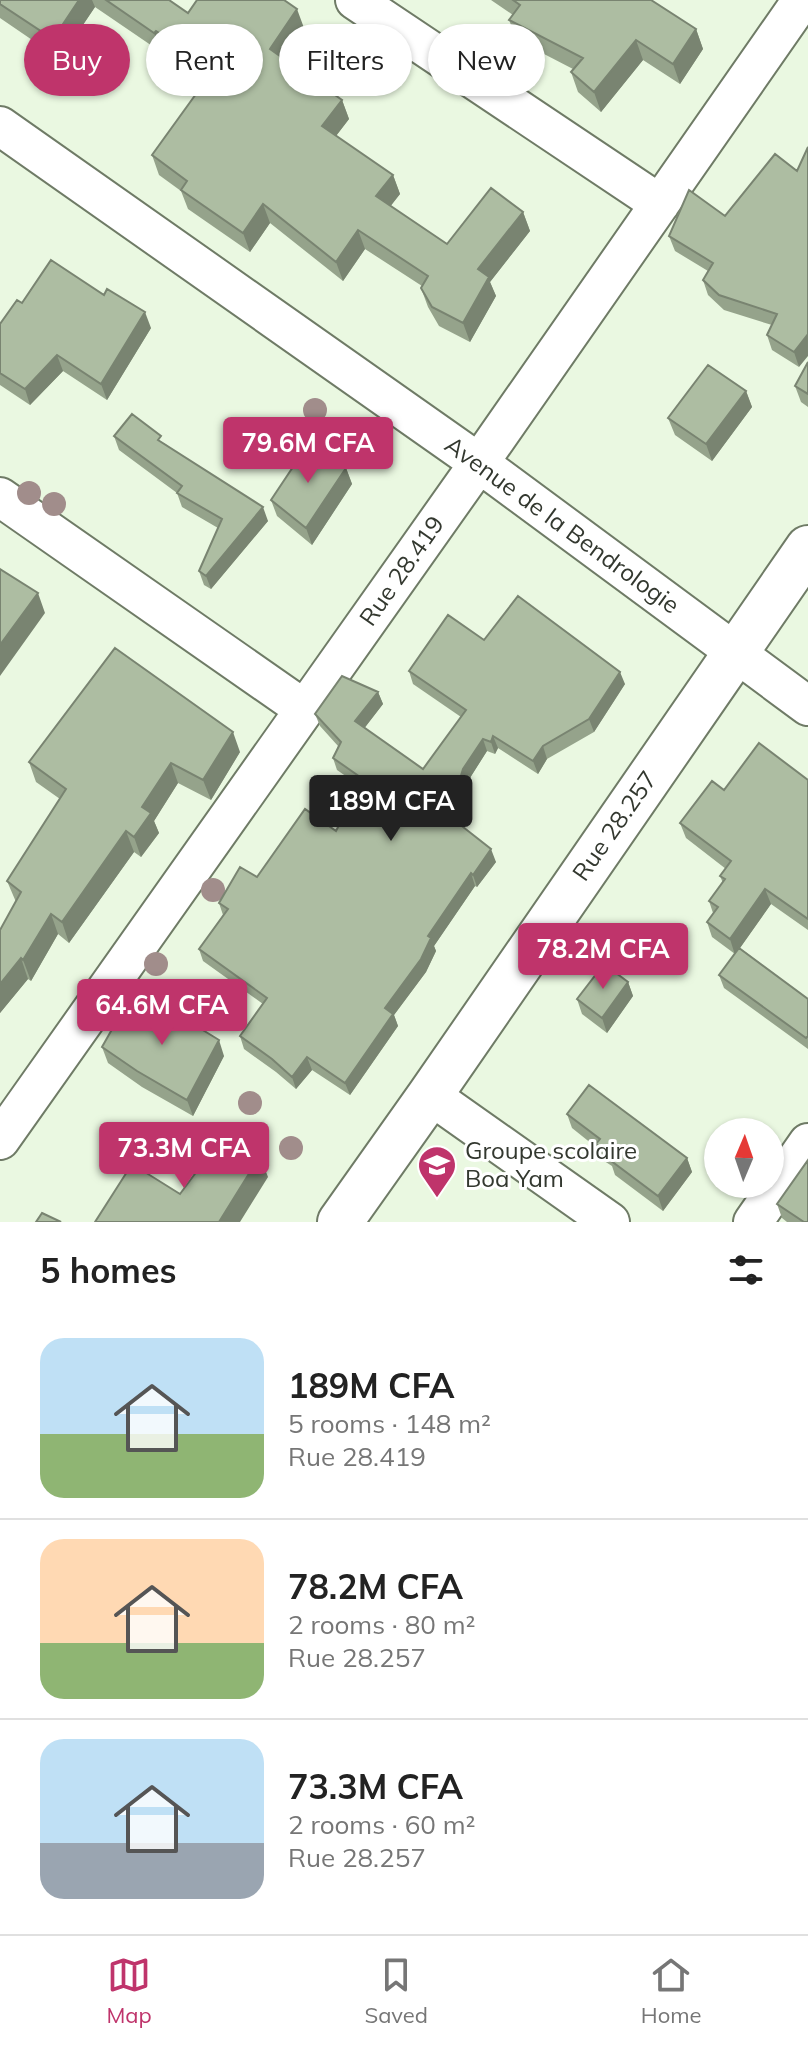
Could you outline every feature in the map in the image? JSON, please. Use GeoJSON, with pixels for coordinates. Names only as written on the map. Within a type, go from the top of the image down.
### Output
{"type":"FeatureCollection","features":[{"type":"Feature","properties":{"kind":"street"},"geometry":{"type":"LineString","coordinates":[[355,0],[660,204]]}},
{"type":"Feature","properties":{"kind":"street","name":"Rue 28.419"},"geometry":{"type":"LineString","coordinates":[[0,1140],[11,1102],[304,709],[802,0]]}},
{"type":"Feature","properties":{"kind":"street","name":"Avenue de la Bendrologie"},"geometry":{"type":"LineString","coordinates":[[0,126],[479,463],[808,706]]}},
{"type":"Feature","properties":{"kind":"street"},"geometry":{"type":"LineString","coordinates":[[0,497],[304,709]]}},
{"type":"Feature","properties":{"kind":"street","name":"Rue 28.257"},"geometry":{"type":"LineString","coordinates":[[340,1222],[808,548]]}},
{"type":"Feature","properties":{"kind":"street"},"geometry":{"type":"LineString","coordinates":[[430,1095],[610,1222]]}},
{"type":"Feature","properties":{"kind":"street"},"geometry":{"type":"LineString","coordinates":[[753,1222],[808,1143]]}},
{"type":"Feature","properties":{"kind":"building"},"geometry":{"type":"Polygon","coordinates":[[[0,0],[79,0],[63,24],[30,24],[0,4],[0,0]]]}},
{"type":"Feature","properties":{"kind":"building"},"geometry":{"type":"Polygon","coordinates":[[[106,0],[169,0],[188,13],[197,0],[284,0],[297,9],[287,24],[279,24],[279,36],[270,49],[279,55],[279,96],[336,96],[342,100],[322,126],[393,175],[376,196],[447,244],[491,188],[523,212],[478,269],[489,277],[463,323],[432,307],[421,288],[428,276],[358,230],[336,262],[263,204],[243,233],[181,190],[187,181],[152,155],[195,96],[263,96],[263,24],[146,24],[146,28],[106,0]]]}},
{"type":"Feature","properties":{"kind":"building"},"geometry":{"type":"Polygon","coordinates":[[[513,0],[651,0],[696,29],[673,64],[636,40],[594,92],[571,72],[583,58],[545,38],[545,24],[517,24],[509,20],[520,5],[513,0]]]}},
{"type":"Feature","properties":{"kind":"building"},"geometry":{"type":"Polygon","coordinates":[[[808,147],[808,334],[794,352],[767,335],[777,314],[719,295],[703,280],[713,263],[669,236],[689,190],[725,216],[775,154],[797,171],[808,147]]]}},
{"type":"Feature","properties":{"kind":"building"},"geometry":{"type":"Polygon","coordinates":[[[51,260],[104,295],[107,289],[145,312],[101,384],[57,355],[25,389],[0,373],[0,324],[17,300],[22,303],[51,260]]]}},
{"type":"Feature","properties":{"kind":"building"},"geometry":{"type":"Polygon","coordinates":[[[808,362],[808,394],[795,386],[808,362]]]}},
{"type":"Feature","properties":{"kind":"building"},"geometry":{"type":"Polygon","coordinates":[[[708,365],[746,391],[706,444],[668,418],[708,365]]]}},
{"type":"Feature","properties":{"kind":"building"},"geometry":{"type":"Polygon","coordinates":[[[132,414],[161,436],[158,440],[263,507],[206,576],[199,571],[222,519],[177,493],[182,486],[114,436],[132,414]]]}},
{"type":"Feature","properties":{"kind":"building"},"geometry":{"type":"Polygon","coordinates":[[[309,443],[346,468],[306,528],[271,500],[309,443]]]}},
{"type":"Feature","properties":{"kind":"building"},"geometry":{"type":"Polygon","coordinates":[[[0,569],[38,593],[0,645],[0,569]]]}},
{"type":"Feature","properties":{"kind":"building"},"geometry":{"type":"Polygon","coordinates":[[[518,596],[620,672],[589,719],[543,746],[533,761],[493,736],[491,742],[483,739],[463,769],[449,816],[491,849],[428,936],[431,938],[421,959],[385,1008],[393,1014],[345,1083],[307,1057],[292,1077],[240,1036],[267,998],[199,949],[228,909],[219,903],[240,867],[257,877],[305,809],[336,831],[363,779],[333,758],[341,742],[315,714],[342,676],[378,692],[355,721],[423,769],[466,710],[409,671],[448,615],[484,640],[518,596]]]}},
{"type":"Feature","properties":{"kind":"building"},"geometry":{"type":"Polygon","coordinates":[[[115,648],[233,732],[203,780],[171,763],[142,807],[151,813],[134,837],[126,831],[62,922],[51,914],[23,960],[21,958],[0,984],[0,930],[21,892],[7,881],[66,789],[29,762],[115,648]]]}},
{"type":"Feature","properties":{"kind":"building"},"geometry":{"type":"Polygon","coordinates":[[[759,743],[808,780],[808,919],[765,889],[730,939],[707,922],[718,907],[709,901],[725,879],[720,876],[731,861],[680,823],[712,781],[724,790],[759,743]]]}},
{"type":"Feature","properties":{"kind":"building"},"geometry":{"type":"Polygon","coordinates":[[[739,948],[808,999],[806,1038],[719,975],[739,948]]]}},
{"type":"Feature","properties":{"kind":"building"},"geometry":{"type":"Polygon","coordinates":[[[604,964],[628,982],[602,1018],[577,999],[604,964]]]}},
{"type":"Feature","properties":{"kind":"building"},"geometry":{"type":"Polygon","coordinates":[[[149,997],[219,1040],[187,1100],[102,1047],[123,1010],[138,1018],[149,997]]]}},
{"type":"Feature","properties":{"kind":"building"},"geometry":{"type":"Polygon","coordinates":[[[589,1085],[687,1158],[658,1196],[610,1160],[613,1156],[596,1144],[600,1139],[567,1114],[589,1085]]]}},
{"type":"Feature","properties":{"kind":"building"},"geometry":{"type":"Polygon","coordinates":[[[226,1132],[260,1156],[219,1222],[95,1222],[132,1164],[180,1194],[226,1132]]]}},
{"type":"Feature","properties":{"kind":"building"},"geometry":{"type":"Polygon","coordinates":[[[808,1160],[808,1222],[777,1204],[808,1160]]]}},
{"type":"Feature","properties":{"kind":"building"},"geometry":{"type":"Polygon","coordinates":[[[42,1213],[61,1222],[36,1222],[42,1213]]]}},
{"type":"Feature","properties":{"kind":"place","name":"Groupe scolaire Boa Yam"},"geometry":{"type":"Point","coordinates":[437,1199]}}]}
